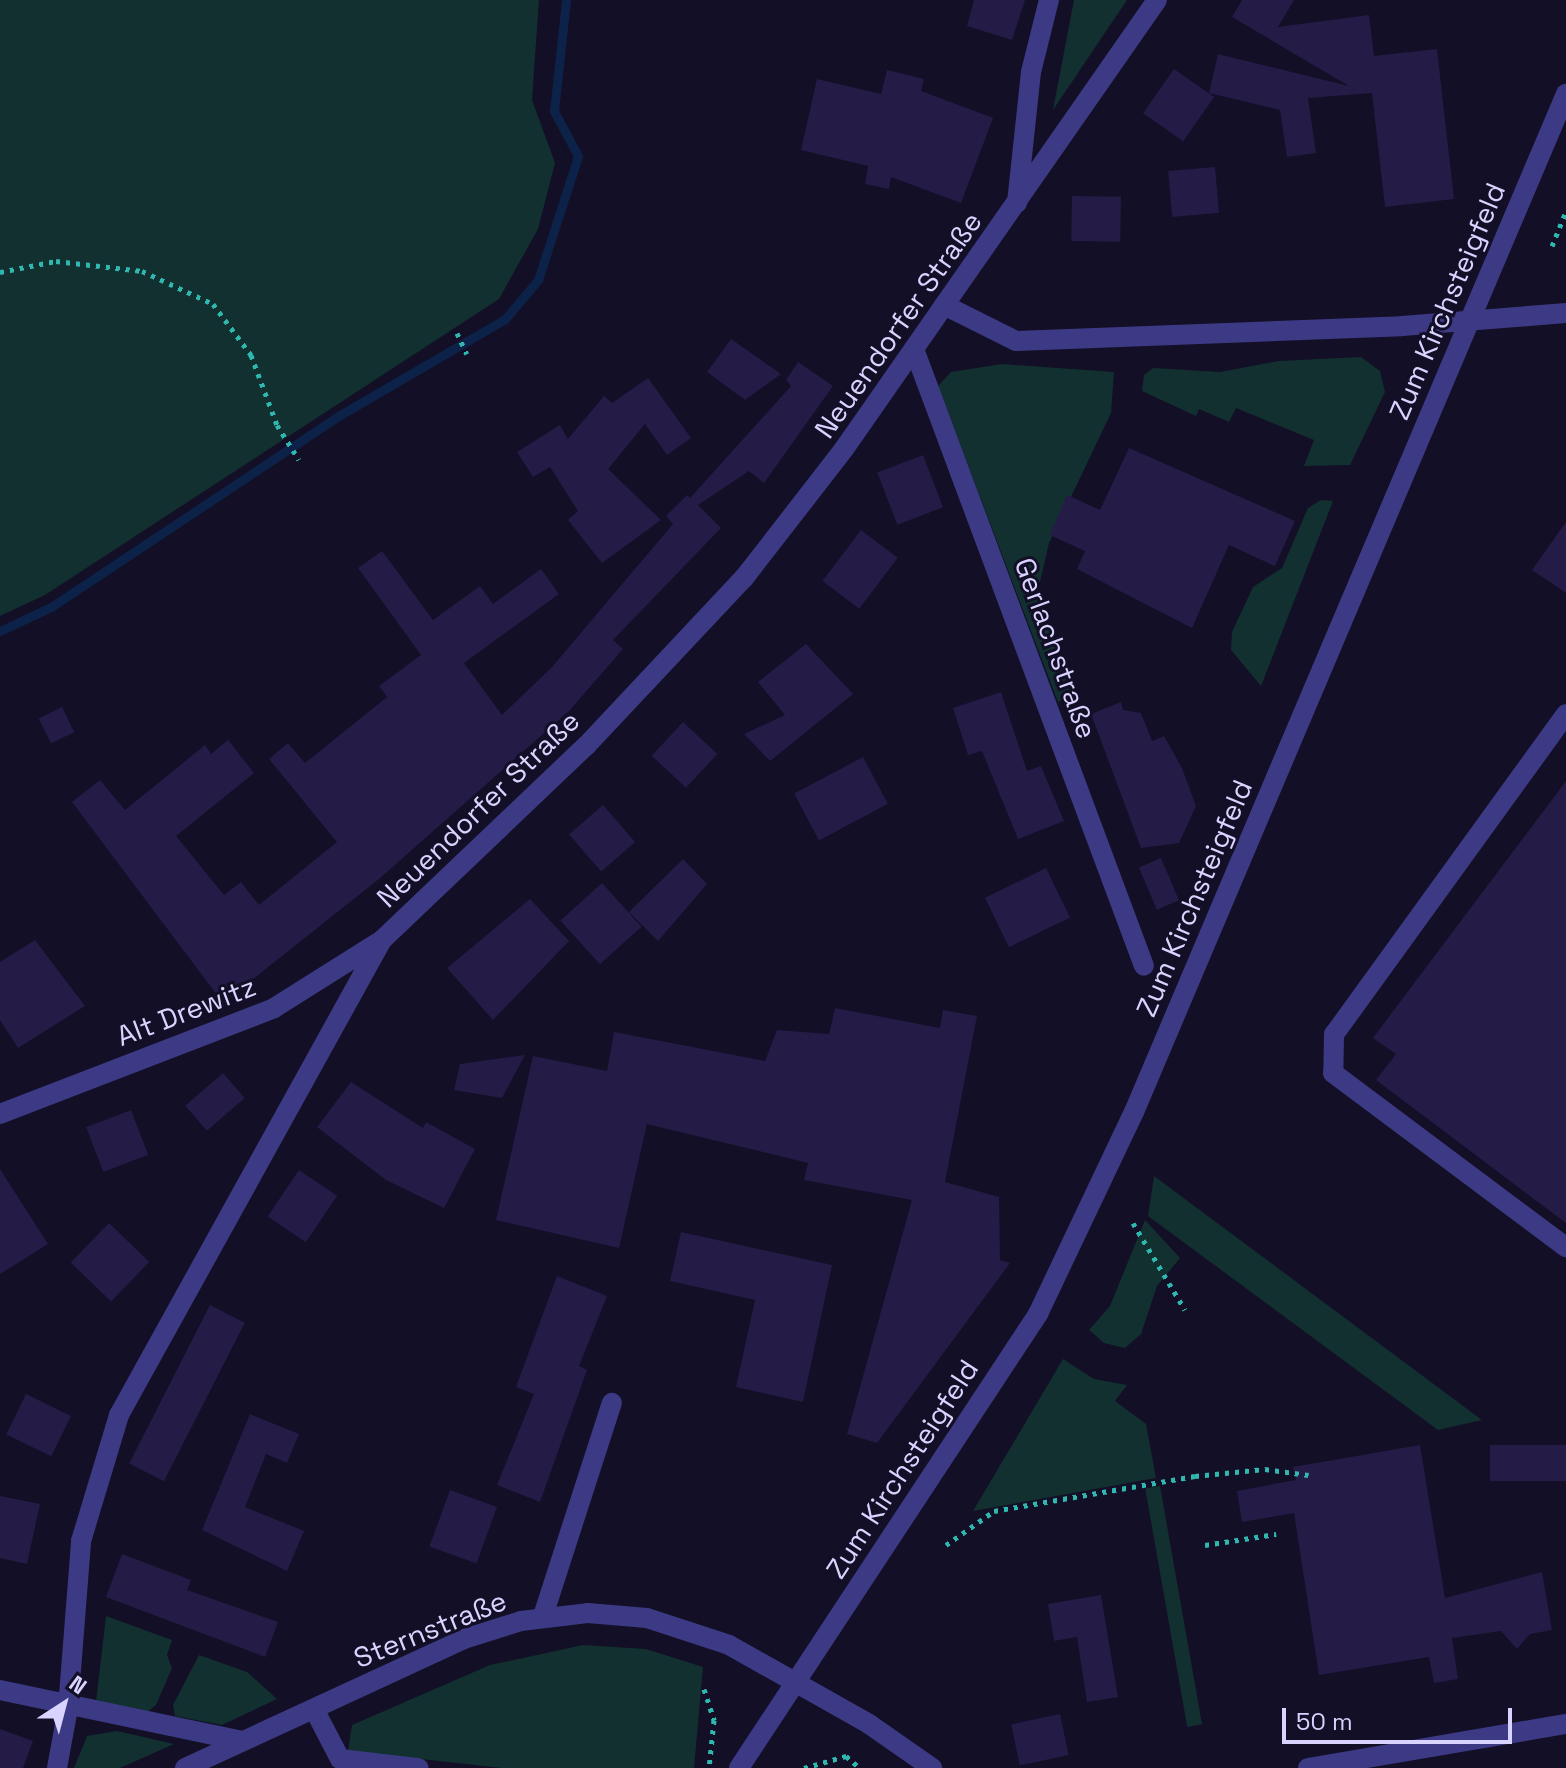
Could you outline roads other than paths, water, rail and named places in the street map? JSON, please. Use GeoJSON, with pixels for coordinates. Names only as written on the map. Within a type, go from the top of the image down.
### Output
{"type":"FeatureCollection","features":[{"type":"Feature","properties":{"kind":"street"},"geometry":{"type":"LineString","coordinates":[[1016,207],[1031,72],[1049,0]]}},
{"type":"Feature","properties":{"kind":"street","name":"Neuendorfer Straße"},"geometry":{"type":"LineString","coordinates":[[57,1768],[68,1708],[81,1541],[119,1415],[382,940],[586,746],[744,578],[1016,207],[1157,0]]}},
{"type":"Feature","properties":{"kind":"street","name":"Zum Kirchsteigfeld"},"geometry":{"type":"LineString","coordinates":[[739,1768],[1038,1314],[1134,1112],[1566,94]]}},
{"type":"Feature","properties":{"kind":"street"},"geometry":{"type":"LineString","coordinates":[[944,305],[1016,341],[1402,326],[1472,317],[1566,313]]}},
{"type":"Feature","properties":{"kind":"street","name":"Gerlachstraße"},"geometry":{"type":"LineString","coordinates":[[914,349],[1144,966]]}},
{"type":"Feature","properties":{"kind":"street"},"geometry":{"type":"LineString","coordinates":[[1566,714],[1334,1034],[1333,1073],[1566,1247]]}},
{"type":"Feature","properties":{"kind":"street","name":"Alt Drewitz"},"geometry":{"type":"LineString","coordinates":[[0,1114],[274,1008],[382,940]]}},
{"type":"Feature","properties":{"kind":"street"},"geometry":{"type":"LineString","coordinates":[[543,1616],[612,1403]]}},
{"type":"Feature","properties":{"kind":"street","name":"Sternstraße"},"geometry":{"type":"LineString","coordinates":[[185,1768],[464,1639],[543,1616],[647,1618],[729,1645],[796,1682],[932,1768]]}},
{"type":"Feature","properties":{"kind":"street"},"geometry":{"type":"LineString","coordinates":[[0,1690],[68,1708],[243,1741]]}},
{"type":"Feature","properties":{"kind":"street"},"geometry":{"type":"LineString","coordinates":[[314,1709],[340,1759],[418,1768]]}},
{"type":"Feature","properties":{"kind":"street"},"geometry":{"type":"LineString","coordinates":[[1308,1768],[1566,1724]]}},
{"type":"Feature","properties":{"kind":"waterway"},"geometry":{"type":"LineString","coordinates":[[0,631],[51,607],[335,418],[505,319],[538,280],[578,156],[554,111],[566,0]]}}]}
